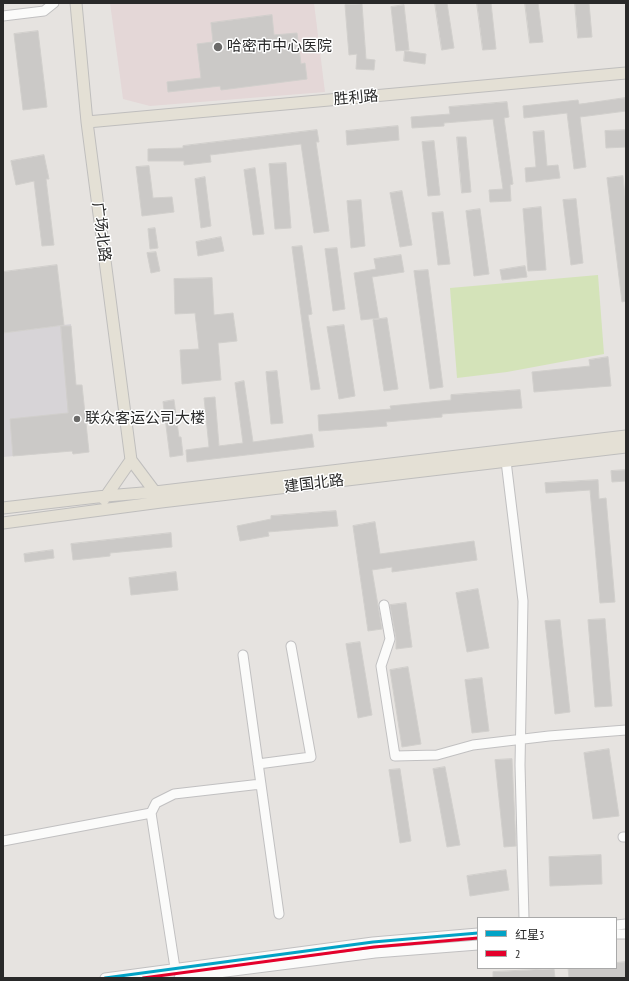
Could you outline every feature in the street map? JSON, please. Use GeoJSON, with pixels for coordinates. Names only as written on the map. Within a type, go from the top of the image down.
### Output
{"type":"FeatureCollection","features":[{"type":"Feature","properties":{"kind":"main road","name":"广场北路"},"geometry":{"type":"LineString","coordinates":[[76,3],[87,122],[130,460]]}},
{"type":"Feature","properties":{"kind":"main road","name":"胜利路"},"geometry":{"type":"LineString","coordinates":[[87,122],[626,73]]}},
{"type":"Feature","properties":{"kind":"main road","name":"建国北路"},"geometry":{"type":"LineString","coordinates":[[3,523],[97,511],[158,497],[626,436]]}},
{"type":"Feature","properties":{"kind":"main road","name":"建国北路"},"geometry":{"type":"LineString","coordinates":[[3,508],[106,496],[158,497],[506,462],[626,447]]}},
{"type":"Feature","properties":{"kind":"main road"},"geometry":{"type":"LineString","coordinates":[[97,511],[130,460],[158,497]]}},
{"type":"Feature","properties":{"kind":"street"},"geometry":{"type":"LineString","coordinates":[[3,16],[44,11],[54,3]]}},
{"type":"Feature","properties":{"kind":"street"},"geometry":{"type":"LineString","coordinates":[[506,462],[523,602],[521,739],[524,917]]}},
{"type":"Feature","properties":{"kind":"street"},"geometry":{"type":"LineString","coordinates":[[384,605],[390,639],[381,666],[395,756],[437,755],[473,745],[521,739],[626,730]]}},
{"type":"Feature","properties":{"kind":"street"},"geometry":{"type":"LineString","coordinates":[[258,764],[311,757],[291,646]]}},
{"type":"Feature","properties":{"kind":"street"},"geometry":{"type":"LineString","coordinates":[[243,654],[279,914]]}},
{"type":"Feature","properties":{"kind":"street"},"geometry":{"type":"LineString","coordinates":[[175,968],[151,813],[156,803],[174,794],[261,784]]}},
{"type":"Feature","properties":{"kind":"street"},"geometry":{"type":"LineString","coordinates":[[3,841],[151,813]]}},
{"type":"Feature","properties":{"kind":"street"},"geometry":{"type":"LineString","coordinates":[[105,978],[373,942],[477,933]]}},
{"type":"Feature","properties":{"kind":"street"},"geometry":{"type":"LineString","coordinates":[[179,978],[375,953],[477,945]]}},
{"type":"Feature","properties":{"kind":"shaded area","name":"哈密市中心医院"},"geometry":{"type":"Polygon","coordinates":[[[110,3],[314,3],[325,92],[150,106],[123,99],[110,3]]]}},
{"type":"Feature","properties":{"kind":"shaded area"},"geometry":{"type":"Polygon","coordinates":[[[71,324],[76,385],[82,385],[89,452],[73,454],[72,451],[3,457],[3,333],[71,324]]]}},
{"type":"Feature","properties":{"kind":"green space"},"geometry":{"type":"Polygon","coordinates":[[[598,275],[604,354],[507,372],[457,378],[450,288],[598,275]]]}},
{"type":"Feature","properties":{"kind":"building"},"geometry":{"type":"Polygon","coordinates":[[[435,3],[447,3],[454,48],[442,50],[435,3]]]}},
{"type":"Feature","properties":{"kind":"building"},"geometry":{"type":"Polygon","coordinates":[[[477,3],[491,3],[496,49],[483,50],[477,3]]]}},
{"type":"Feature","properties":{"kind":"building"},"geometry":{"type":"Polygon","coordinates":[[[525,3],[538,3],[543,42],[530,43],[525,3]]]}},
{"type":"Feature","properties":{"kind":"building"},"geometry":{"type":"Polygon","coordinates":[[[575,3],[589,3],[592,37],[578,38],[575,3]]]}},
{"type":"Feature","properties":{"kind":"building"},"geometry":{"type":"Polygon","coordinates":[[[362,4],[366,59],[375,60],[374,70],[356,69],[357,54],[349,55],[345,5],[362,4]]]}},
{"type":"Feature","properties":{"kind":"building"},"geometry":{"type":"Polygon","coordinates":[[[404,5],[409,50],[396,51],[391,7],[404,5]]]}},
{"type":"Feature","properties":{"kind":"building"},"geometry":{"type":"Polygon","coordinates":[[[272,15],[274,35],[297,33],[301,64],[305,63],[307,79],[221,90],[220,86],[168,92],[167,82],[201,78],[197,44],[213,42],[211,23],[272,15]]]}},
{"type":"Feature","properties":{"kind":"building"},"geometry":{"type":"Polygon","coordinates":[[[38,31],[47,107],[23,110],[14,34],[38,31]]]}},
{"type":"Feature","properties":{"kind":"building"},"geometry":{"type":"Polygon","coordinates":[[[405,51],[426,54],[425,64],[404,61],[405,51]]]}},
{"type":"Feature","properties":{"kind":"building"},"geometry":{"type":"Polygon","coordinates":[[[625,98],[626,111],[580,117],[586,167],[574,169],[567,113],[524,118],[523,106],[578,100],[579,104],[625,98]]]}},
{"type":"Feature","properties":{"kind":"building"},"geometry":{"type":"Polygon","coordinates":[[[507,102],[509,117],[504,118],[513,184],[510,185],[511,201],[490,202],[489,190],[503,189],[493,119],[444,123],[444,126],[412,128],[411,117],[450,114],[449,107],[507,102]]]}},
{"type":"Feature","properties":{"kind":"building"},"geometry":{"type":"Polygon","coordinates":[[[398,126],[399,140],[347,145],[346,131],[398,126]]]}},
{"type":"Feature","properties":{"kind":"building"},"geometry":{"type":"Polygon","coordinates":[[[317,130],[319,142],[316,142],[329,231],[314,233],[301,144],[210,155],[211,162],[184,165],[184,161],[148,161],[148,149],[183,148],[183,146],[317,130]]]}},
{"type":"Feature","properties":{"kind":"building"},"geometry":{"type":"Polygon","coordinates":[[[626,130],[626,147],[606,148],[605,131],[626,130]]]}},
{"type":"Feature","properties":{"kind":"building"},"geometry":{"type":"Polygon","coordinates":[[[544,131],[547,166],[558,165],[560,178],[526,182],[525,168],[536,167],[533,132],[544,131]]]}},
{"type":"Feature","properties":{"kind":"building"},"geometry":{"type":"Polygon","coordinates":[[[457,137],[466,137],[471,192],[462,193],[457,137]]]}},
{"type":"Feature","properties":{"kind":"building"},"geometry":{"type":"Polygon","coordinates":[[[434,141],[440,195],[428,196],[422,142],[434,141]]]}},
{"type":"Feature","properties":{"kind":"building"},"geometry":{"type":"Polygon","coordinates":[[[44,155],[49,179],[46,179],[54,245],[42,246],[34,181],[16,185],[11,161],[44,155]]]}},
{"type":"Feature","properties":{"kind":"building"},"geometry":{"type":"Polygon","coordinates":[[[286,163],[291,228],[275,229],[269,164],[286,163]]]}},
{"type":"Feature","properties":{"kind":"building"},"geometry":{"type":"Polygon","coordinates":[[[149,166],[153,198],[172,197],[174,212],[142,216],[136,167],[149,166]]]}},
{"type":"Feature","properties":{"kind":"building"},"geometry":{"type":"Polygon","coordinates":[[[255,168],[264,234],[253,235],[244,170],[255,168]]]}},
{"type":"Feature","properties":{"kind":"building"},"geometry":{"type":"Polygon","coordinates":[[[623,176],[626,206],[626,301],[622,302],[607,178],[623,176]]]}},
{"type":"Feature","properties":{"kind":"building"},"geometry":{"type":"Polygon","coordinates":[[[205,177],[211,226],[201,228],[195,179],[205,177]]]}},
{"type":"Feature","properties":{"kind":"building"},"geometry":{"type":"Polygon","coordinates":[[[402,191],[412,245],[400,247],[390,193],[402,191]]]}},
{"type":"Feature","properties":{"kind":"building"},"geometry":{"type":"Polygon","coordinates":[[[576,199],[583,263],[571,265],[563,200],[576,199]]]}},
{"type":"Feature","properties":{"kind":"building"},"geometry":{"type":"Polygon","coordinates":[[[361,200],[365,246],[351,248],[347,201],[361,200]]]}},
{"type":"Feature","properties":{"kind":"building"},"geometry":{"type":"Polygon","coordinates":[[[541,207],[546,270],[528,271],[523,209],[541,207]]]}},
{"type":"Feature","properties":{"kind":"building"},"geometry":{"type":"Polygon","coordinates":[[[480,209],[489,274],[474,276],[466,211],[480,209]]]}},
{"type":"Feature","properties":{"kind":"building"},"geometry":{"type":"Polygon","coordinates":[[[443,212],[450,264],[438,265],[432,213],[443,212]]]}},
{"type":"Feature","properties":{"kind":"building"},"geometry":{"type":"Polygon","coordinates":[[[155,228],[158,248],[150,249],[148,229],[155,228]]]}},
{"type":"Feature","properties":{"kind":"building"},"geometry":{"type":"Polygon","coordinates":[[[221,237],[224,251],[198,256],[196,242],[221,237]]]}},
{"type":"Feature","properties":{"kind":"building"},"geometry":{"type":"Polygon","coordinates":[[[302,246],[312,314],[308,315],[320,389],[311,390],[292,247],[302,246]]]}},
{"type":"Feature","properties":{"kind":"building"},"geometry":{"type":"Polygon","coordinates":[[[337,248],[345,309],[333,311],[325,249],[337,248]]]}},
{"type":"Feature","properties":{"kind":"building"},"geometry":{"type":"Polygon","coordinates":[[[156,252],[160,271],[151,273],[147,253],[156,252]]]}},
{"type":"Feature","properties":{"kind":"building"},"geometry":{"type":"Polygon","coordinates":[[[401,255],[404,272],[372,277],[379,318],[361,320],[354,273],[376,269],[374,259],[401,255]]]}},
{"type":"Feature","properties":{"kind":"building"},"geometry":{"type":"Polygon","coordinates":[[[57,265],[64,325],[3,333],[3,272],[57,265]]]}},
{"type":"Feature","properties":{"kind":"building"},"geometry":{"type":"Polygon","coordinates":[[[525,266],[527,277],[502,280],[500,270],[525,266]]]}},
{"type":"Feature","properties":{"kind":"building"},"geometry":{"type":"Polygon","coordinates":[[[428,270],[443,387],[430,389],[414,271],[428,270]]]}},
{"type":"Feature","properties":{"kind":"building"},"geometry":{"type":"Polygon","coordinates":[[[212,278],[214,315],[233,313],[237,341],[218,343],[221,380],[182,384],[180,350],[199,349],[195,313],[175,314],[174,279],[212,278]]]}},
{"type":"Feature","properties":{"kind":"building"},"geometry":{"type":"Polygon","coordinates":[[[387,318],[398,389],[384,391],[373,320],[387,318]]]}},
{"type":"Feature","properties":{"kind":"building"},"geometry":{"type":"Polygon","coordinates":[[[344,325],[355,396],[339,399],[327,327],[344,325]]]}},
{"type":"Feature","properties":{"kind":"building"},"geometry":{"type":"Polygon","coordinates":[[[61,326],[71,326],[76,385],[82,385],[89,452],[73,454],[72,451],[13,456],[10,419],[68,413],[61,326]]]}},
{"type":"Feature","properties":{"kind":"building"},"geometry":{"type":"Polygon","coordinates":[[[608,357],[611,386],[534,392],[532,372],[590,366],[589,360],[608,357]]]}},
{"type":"Feature","properties":{"kind":"building"},"geometry":{"type":"Polygon","coordinates":[[[277,371],[283,423],[271,424],[266,372],[277,371]]]}},
{"type":"Feature","properties":{"kind":"building"},"geometry":{"type":"Polygon","coordinates":[[[244,381],[253,442],[312,434],[314,447],[187,462],[186,450],[209,447],[204,398],[215,397],[219,446],[243,443],[235,383],[244,381]]]}},
{"type":"Feature","properties":{"kind":"building"},"geometry":{"type":"Polygon","coordinates":[[[520,390],[522,408],[442,414],[442,417],[386,422],[387,426],[319,431],[318,415],[391,409],[390,406],[451,400],[451,395],[520,390]]]}},
{"type":"Feature","properties":{"kind":"building"},"geometry":{"type":"Polygon","coordinates":[[[174,400],[183,455],[170,457],[163,402],[174,400]]]}},
{"type":"Feature","properties":{"kind":"building"},"geometry":{"type":"Polygon","coordinates":[[[626,470],[626,481],[612,482],[611,471],[626,470]]]}},
{"type":"Feature","properties":{"kind":"building"},"geometry":{"type":"Polygon","coordinates":[[[598,480],[599,499],[606,498],[615,602],[600,603],[590,490],[546,493],[545,483],[598,480]]]}},
{"type":"Feature","properties":{"kind":"building"},"geometry":{"type":"Polygon","coordinates":[[[336,511],[338,526],[268,532],[269,536],[240,541],[237,526],[271,519],[271,516],[336,511]]]}},
{"type":"Feature","properties":{"kind":"building"},"geometry":{"type":"Polygon","coordinates":[[[375,522],[380,554],[474,541],[477,560],[392,572],[392,567],[372,570],[382,629],[368,631],[353,526],[375,522]]]}},
{"type":"Feature","properties":{"kind":"building"},"geometry":{"type":"Polygon","coordinates":[[[171,533],[172,547],[110,553],[110,556],[73,560],[71,544],[171,533]]]}},
{"type":"Feature","properties":{"kind":"building"},"geometry":{"type":"Polygon","coordinates":[[[53,550],[54,558],[25,562],[24,554],[53,550]]]}},
{"type":"Feature","properties":{"kind":"building"},"geometry":{"type":"Polygon","coordinates":[[[176,572],[178,590],[131,595],[129,578],[176,572]]]}},
{"type":"Feature","properties":{"kind":"building"},"geometry":{"type":"Polygon","coordinates":[[[478,589],[489,648],[467,652],[456,593],[478,589]]]}},
{"type":"Feature","properties":{"kind":"building"},"geometry":{"type":"Polygon","coordinates":[[[406,603],[412,647],[396,649],[396,638],[390,605],[406,603]]]}},
{"type":"Feature","properties":{"kind":"building"},"geometry":{"type":"Polygon","coordinates":[[[605,619],[612,706],[595,707],[588,620],[605,619]]]}},
{"type":"Feature","properties":{"kind":"building"},"geometry":{"type":"Polygon","coordinates":[[[560,620],[570,712],[555,714],[545,621],[560,620]]]}},
{"type":"Feature","properties":{"kind":"building"},"geometry":{"type":"Polygon","coordinates":[[[360,642],[372,715],[358,718],[346,644],[360,642]]]}},
{"type":"Feature","properties":{"kind":"building"},"geometry":{"type":"Polygon","coordinates":[[[408,667],[421,744],[402,747],[390,670],[408,667]]]}},
{"type":"Feature","properties":{"kind":"building"},"geometry":{"type":"Polygon","coordinates":[[[482,678],[489,731],[472,733],[465,680],[482,678]]]}},
{"type":"Feature","properties":{"kind":"building"},"geometry":{"type":"Polygon","coordinates":[[[609,749],[619,816],[593,819],[584,753],[609,749]]]}},
{"type":"Feature","properties":{"kind":"building"},"geometry":{"type":"Polygon","coordinates":[[[512,759],[516,846],[504,847],[495,760],[512,759]]]}},
{"type":"Feature","properties":{"kind":"building"},"geometry":{"type":"Polygon","coordinates":[[[445,767],[460,845],[447,847],[433,769],[445,767]]]}},
{"type":"Feature","properties":{"kind":"building"},"geometry":{"type":"Polygon","coordinates":[[[400,769],[411,841],[400,843],[389,770],[400,769]]]}},
{"type":"Feature","properties":{"kind":"building"},"geometry":{"type":"Polygon","coordinates":[[[601,855],[602,884],[550,886],[549,857],[601,855]]]}},
{"type":"Feature","properties":{"kind":"building"},"geometry":{"type":"Polygon","coordinates":[[[506,870],[509,890],[470,896],[467,876],[506,870]]]}},
{"type":"Feature","properties":{"kind":"building"},"geometry":{"type":"Polygon","coordinates":[[[626,962],[626,978],[569,978],[568,969],[617,969],[617,963],[626,962]]]}},
{"type":"Feature","properties":{"kind":"building"},"geometry":{"type":"Polygon","coordinates":[[[554,969],[555,978],[493,978],[493,972],[554,969]]]}},
{"type":"Feature","properties":{"kind":"transit line","name":"红星3"},"geometry":{"type":"LineString","coordinates":[[105,978],[373,942],[477,933]]}},
{"type":"Feature","properties":{"kind":"transit line","name":"2"},"geometry":{"type":"LineString","coordinates":[[143,978],[374,947],[477,938]]}},
{"type":"Feature","properties":{"kind":"place","name":"哈密市中心医院"},"geometry":{"type":"Point","coordinates":[218,47]}},
{"type":"Feature","properties":{"kind":"place","name":"联众客运公司大楼"},"geometry":{"type":"Point","coordinates":[77,419]}}]}
